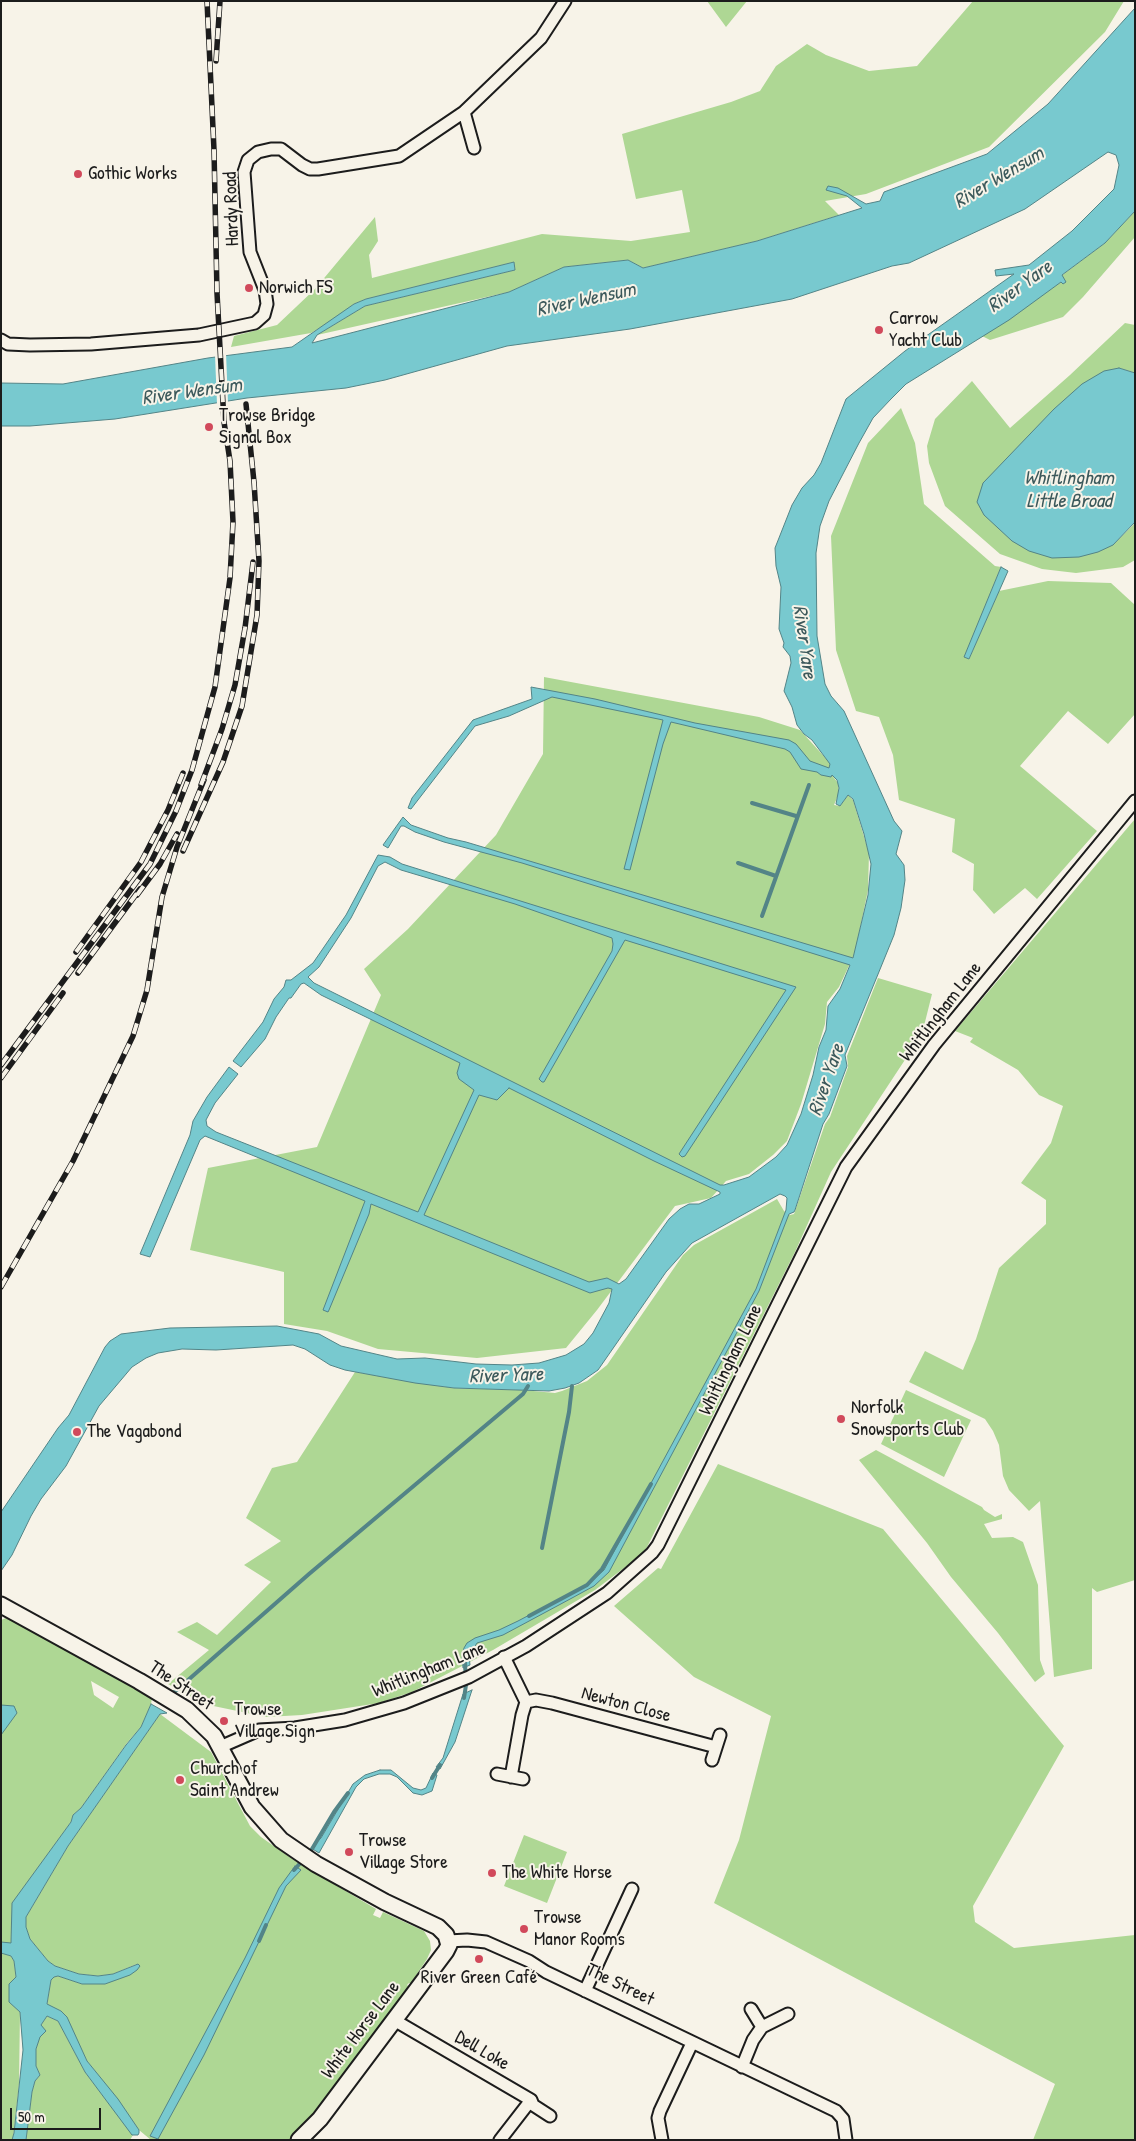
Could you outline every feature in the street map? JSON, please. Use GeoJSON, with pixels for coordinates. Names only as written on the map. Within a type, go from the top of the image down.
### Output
{"type":"FeatureCollection","features":[{"type":"Feature","properties":{"kind":"street","name":"Hardy Road"},"geometry":{"type":"LineString","coordinates":[[1,340],[8,344],[30,346],[91,344],[199,335],[255,323],[264,315],[267,304],[265,290],[250,252],[244,172],[248,160],[258,152],[281,149],[302,165],[310,169],[318,169],[399,156],[464,112],[541,38],[566,1]]}},
{"type":"Feature","properties":{"kind":"street"},"geometry":{"type":"LineString","coordinates":[[464,112],[474,148]]}},
{"type":"Feature","properties":{"kind":"street","name":"Whitlingham Lane"},"geometry":{"type":"LineString","coordinates":[[220,1747],[259,1730],[295,1728],[345,1720],[404,1703],[466,1678],[548,1632],[607,1593],[652,1554],[658,1546],[846,1167],[934,1045],[1135,801]]}},
{"type":"Feature","properties":{"kind":"street","name":"The Street"},"geometry":{"type":"LineString","coordinates":[[1,1605],[140,1681],[187,1710],[205,1726],[220,1747],[252,1807],[281,1840],[316,1864],[416,1918],[438,1927],[446,1935],[448,1941],[486,1942],[529,1961],[692,2043],[836,2111],[843,2119],[845,2134]]}},
{"type":"Feature","properties":{"kind":"street"},"geometry":{"type":"LineString","coordinates":[[504,1658],[526,1702],[511,1777]]}},
{"type":"Feature","properties":{"kind":"street","name":"Newton Close"},"geometry":{"type":"LineString","coordinates":[[526,1702],[536,1700],[552,1703],[716,1747]]}},
{"type":"Feature","properties":{"kind":"street"},"geometry":{"type":"LineString","coordinates":[[712,1760],[720,1735]]}},
{"type":"Feature","properties":{"kind":"street"},"geometry":{"type":"LineString","coordinates":[[497,1774],[523,1779]]}},
{"type":"Feature","properties":{"kind":"street"},"geometry":{"type":"LineString","coordinates":[[585,1990],[632,1889]]}},
{"type":"Feature","properties":{"kind":"street","name":"White Horse Lane"},"geometry":{"type":"LineString","coordinates":[[299,2140],[320,2119],[446,1952],[448,1941]]}},
{"type":"Feature","properties":{"kind":"street"},"geometry":{"type":"LineString","coordinates":[[751,2009],[762,2027]]}},
{"type":"Feature","properties":{"kind":"street"},"geometry":{"type":"LineString","coordinates":[[742,2066],[753,2040],[762,2027],[788,2014]]}},
{"type":"Feature","properties":{"kind":"street","name":"Dell Loke"},"geometry":{"type":"LineString","coordinates":[[394,2020],[531,2100],[533,2105],[550,2116]]}},
{"type":"Feature","properties":{"kind":"street"},"geometry":{"type":"LineString","coordinates":[[662,2140],[658,2118],[692,2043]]}},
{"type":"Feature","properties":{"kind":"street"},"geometry":{"type":"LineString","coordinates":[[500,2140],[531,2100]]}},
{"type":"Feature","properties":{"kind":"green space"},"geometry":{"type":"Polygon","coordinates":[[[707,1],[747,1],[726,27],[707,1]]]}},
{"type":"Feature","properties":{"kind":"green space"},"geometry":{"type":"Polygon","coordinates":[[[973,1],[1124,1],[1105,32],[989,147],[866,194],[825,201],[839,215],[757,241],[643,268],[628,260],[564,267],[509,292],[317,335],[365,306],[515,270],[514,262],[366,299],[354,304],[332,321],[311,333],[231,347],[234,336],[277,325],[315,289],[375,217],[378,241],[369,255],[372,278],[542,234],[631,241],[690,232],[682,190],[636,199],[622,134],[731,102],[760,91],[776,66],[807,44],[826,55],[869,71],[917,66],[973,1]]]}},
{"type":"Feature","properties":{"kind":"green space"},"geometry":{"type":"Polygon","coordinates":[[[1135,211],[1135,237],[1063,317],[990,340],[982,336],[1061,282],[1063,284],[1065,282],[1061,276],[1105,243],[1135,211]]]}},
{"type":"Feature","properties":{"kind":"green space"},"geometry":{"type":"Polygon","coordinates":[[[1125,323],[1135,325],[1135,373],[1119,368],[1113,545],[1135,523],[1135,560],[1123,567],[1076,573],[1042,569],[1000,554],[945,506],[929,463],[927,446],[935,419],[972,381],[1010,428],[1125,323]]]}},
{"type":"Feature","properties":{"kind":"green space"},"geometry":{"type":"Polygon","coordinates":[[[901,408],[915,443],[924,504],[995,566],[1001,567],[965,657],[969,659],[999,591],[1048,581],[1111,583],[1135,605],[1135,714],[1108,744],[1068,711],[1020,766],[1097,831],[1037,899],[1025,888],[994,914],[973,890],[974,864],[952,852],[955,819],[899,800],[893,755],[879,717],[856,711],[836,650],[831,536],[868,443],[901,408]]]}},
{"type":"Feature","properties":{"kind":"green space"},"geometry":{"type":"Polygon","coordinates":[[[544,677],[759,717],[800,730],[831,764],[828,770],[838,783],[839,793],[834,805],[840,806],[848,795],[853,800],[869,853],[868,890],[855,953],[839,987],[827,1002],[825,1024],[801,1104],[787,1141],[749,1174],[726,1181],[711,1198],[675,1206],[566,1348],[477,1358],[378,1349],[327,1331],[284,1324],[284,1272],[190,1250],[208,1168],[317,1147],[381,995],[364,969],[408,929],[496,835],[543,754],[544,677]]]}},
{"type":"Feature","properties":{"kind":"green space"},"geometry":{"type":"Polygon","coordinates":[[[1135,819],[1135,1580],[1097,1592],[1092,1588],[1092,1669],[1054,1677],[1040,1501],[1029,1511],[1009,1490],[1003,1476],[999,1445],[985,1419],[909,1382],[925,1351],[963,1370],[976,1339],[999,1268],[1046,1224],[1046,1200],[1021,1183],[1051,1143],[1063,1106],[1039,1095],[1018,1070],[970,1042],[973,1038],[955,1031],[1135,819]]]}},
{"type":"Feature","properties":{"kind":"green space"},"geometry":{"type":"Polygon","coordinates":[[[878,978],[932,994],[922,1034],[831,1172],[795,1252],[644,1553],[595,1590],[493,1650],[412,1692],[379,1703],[302,1715],[266,1717],[204,1704],[168,1684],[209,1650],[177,1632],[197,1622],[217,1635],[271,1582],[244,1565],[281,1541],[246,1518],[272,1468],[297,1462],[355,1372],[454,1388],[555,1393],[562,1391],[587,1381],[607,1365],[683,1255],[694,1245],[777,1199],[784,1211],[790,1215],[794,1214],[825,1124],[830,1117],[848,1067],[847,1056],[878,978]]]}},
{"type":"Feature","properties":{"kind":"green space"},"geometry":{"type":"Polygon","coordinates":[[[906,1390],[971,1420],[944,1477],[881,1444],[906,1390]]]}},
{"type":"Feature","properties":{"kind":"green space"},"geometry":{"type":"Polygon","coordinates":[[[876,1450],[982,1507],[995,1517],[1002,1514],[1002,1519],[984,1524],[992,1538],[1013,1537],[1023,1542],[1038,1585],[1040,1660],[1045,1674],[1035,1682],[998,1633],[951,1577],[927,1543],[859,1460],[876,1450]]]}},
{"type":"Feature","properties":{"kind":"green space"},"geometry":{"type":"Polygon","coordinates":[[[718,1464],[883,1529],[1064,1746],[973,1906],[975,1922],[1014,1948],[1135,1935],[1135,2140],[1033,2140],[1055,2084],[714,1903],[739,1840],[771,1716],[694,1677],[614,1606],[658,1568],[661,1569],[718,1464]]]}},
{"type":"Feature","properties":{"kind":"green space"},"geometry":{"type":"Polygon","coordinates":[[[6,1618],[76,1652],[152,1698],[141,1727],[127,1743],[81,1808],[73,1815],[71,1822],[13,1903],[11,1946],[1,1942],[1,1620],[6,1618]],[[91,1681],[94,1695],[113,1708],[119,1697],[91,1681]]]}},
{"type":"Feature","properties":{"kind":"green space"},"geometry":{"type":"Polygon","coordinates":[[[160,1714],[211,1752],[250,1826],[261,1837],[295,1861],[376,1909],[373,1915],[380,1918],[383,1912],[424,1931],[430,1941],[431,1950],[427,1959],[411,1983],[407,1985],[409,1987],[316,2114],[292,2140],[151,2140],[139,2130],[87,2061],[61,2011],[47,2005],[51,1980],[54,1977],[58,1976],[82,1984],[105,1984],[137,1964],[113,1974],[98,1976],[79,1974],[55,1966],[48,1961],[30,1939],[26,1927],[26,1917],[68,1846],[160,1714]]]}},
{"type":"Feature","properties":{"kind":"green space"},"geometry":{"type":"Polygon","coordinates":[[[524,1835],[567,1852],[547,1903],[504,1886],[524,1835]]]}},
{"type":"Feature","properties":{"kind":"green space"},"geometry":{"type":"Polygon","coordinates":[[[1,1953],[11,1956],[14,1961],[16,1977],[9,2001],[20,2012],[19,2084],[13,2140],[1,2140],[1,1953]]]}},
{"type":"Feature","properties":{"kind":"green space"},"geometry":{"type":"Polygon","coordinates":[[[47,2016],[58,2021],[85,2072],[133,2135],[130,2140],[26,2140],[32,2092],[35,2081],[40,2075],[36,2066],[36,2049],[41,2025],[47,2016]]]}},
{"type":"Feature","properties":{"kind":"water"},"geometry":{"type":"Polygon","coordinates":[[[1135,8],[1135,211],[1105,243],[1062,275],[1066,282],[1063,284],[1061,282],[1009,320],[906,384],[891,399],[873,418],[859,443],[829,501],[820,526],[816,553],[817,636],[825,684],[831,696],[844,711],[894,821],[902,831],[896,854],[904,865],[905,880],[901,908],[894,935],[845,1055],[847,1066],[829,1114],[823,1124],[795,1210],[789,1214],[759,1291],[609,1572],[594,1586],[572,1598],[503,1635],[477,1643],[469,1656],[470,1665],[463,1668],[462,1657],[467,1643],[518,1621],[590,1583],[604,1570],[756,1289],[786,1210],[787,1198],[785,1196],[780,1194],[692,1243],[666,1272],[598,1370],[579,1383],[565,1388],[549,1391],[454,1388],[415,1383],[345,1370],[330,1365],[305,1349],[293,1345],[216,1350],[182,1349],[158,1353],[146,1358],[132,1367],[99,1406],[66,1466],[41,1499],[12,1555],[1,1571],[1,1512],[58,1428],[69,1415],[105,1347],[110,1341],[121,1334],[170,1328],[277,1326],[319,1334],[341,1346],[397,1359],[425,1358],[476,1364],[512,1365],[539,1363],[566,1355],[584,1344],[593,1333],[609,1303],[612,1289],[608,1288],[590,1293],[371,1204],[369,1214],[329,1310],[328,1312],[323,1310],[365,1201],[205,1136],[200,1140],[150,1257],[140,1254],[190,1135],[193,1121],[207,1097],[229,1067],[238,1074],[215,1103],[206,1120],[207,1126],[216,1132],[418,1212],[474,1090],[459,1079],[457,1073],[460,1063],[321,995],[304,983],[289,998],[276,1017],[265,1039],[241,1067],[233,1061],[263,1022],[274,999],[284,987],[286,980],[291,980],[313,963],[346,915],[378,855],[390,857],[402,864],[796,987],[685,1156],[682,1157],[679,1154],[786,990],[625,940],[544,1082],[542,1082],[539,1079],[612,951],[612,938],[515,904],[401,870],[385,862],[378,866],[351,918],[319,967],[308,977],[314,983],[720,1185],[749,1177],[776,1157],[787,1145],[801,1114],[813,1075],[819,1047],[826,1030],[828,1006],[840,989],[850,965],[522,863],[444,842],[404,826],[401,826],[388,848],[383,845],[403,817],[411,825],[448,838],[853,958],[868,895],[871,864],[853,799],[848,795],[840,806],[836,804],[839,788],[837,780],[832,775],[831,777],[801,769],[790,752],[785,749],[671,722],[663,744],[630,870],[624,869],[663,720],[552,697],[509,716],[475,726],[411,809],[408,808],[412,798],[473,720],[532,699],[531,687],[595,699],[695,723],[789,740],[796,744],[810,761],[829,768],[830,764],[812,740],[797,725],[792,707],[784,691],[791,663],[790,656],[783,647],[784,643],[779,629],[781,587],[776,566],[775,548],[792,505],[821,463],[846,399],[905,351],[1014,274],[996,276],[995,270],[1029,265],[1072,231],[1114,189],[1119,165],[1116,155],[1108,152],[1025,209],[909,263],[892,266],[792,299],[630,329],[507,346],[385,380],[346,388],[247,398],[115,419],[30,426],[1,426],[1,383],[63,384],[208,358],[292,347],[354,304],[366,299],[514,262],[515,270],[365,306],[317,335],[312,343],[509,292],[564,267],[628,260],[643,268],[757,241],[862,208],[847,196],[826,190],[828,186],[838,188],[866,204],[880,201],[884,192],[987,154],[1048,104],[1135,8]],[[509,1088],[497,1100],[479,1095],[424,1215],[589,1282],[607,1278],[619,1284],[626,1279],[669,1219],[680,1209],[689,1204],[699,1204],[720,1194],[720,1192],[509,1088]]]}},
{"type":"Feature","properties":{"kind":"water","name":"Whitlingham Little Broad"},"geometry":{"type":"Polygon","coordinates":[[[1119,368],[1135,373],[1135,522],[1113,545],[1098,552],[1079,557],[1052,558],[1029,551],[1012,541],[984,515],[977,502],[983,483],[1054,409],[1082,384],[1104,371],[1119,368]]]}},
{"type":"Feature","properties":{"kind":"water"},"geometry":{"type":"Polygon","coordinates":[[[1001,567],[1008,571],[969,659],[964,657],[1001,567]]]}},
{"type":"Feature","properties":{"kind":"water"},"geometry":{"type":"Polygon","coordinates":[[[472,1690],[455,1742],[440,1769],[436,1767],[443,1758],[463,1694],[472,1690]]]}},
{"type":"Feature","properties":{"kind":"water"},"geometry":{"type":"Polygon","coordinates":[[[151,1704],[167,1713],[160,1714],[68,1846],[26,1917],[26,1927],[30,1939],[48,1961],[55,1966],[79,1974],[98,1976],[113,1974],[138,1964],[140,1966],[130,1975],[105,1984],[82,1984],[58,1976],[54,1977],[51,1980],[47,2004],[61,2011],[67,2017],[87,2061],[118,2099],[139,2130],[139,2133],[138,2135],[132,2135],[85,2072],[58,2021],[47,2016],[41,2025],[46,2031],[40,2037],[36,2049],[36,2066],[40,2075],[35,2081],[32,2092],[26,2140],[12,2140],[23,2050],[20,2012],[9,2002],[9,1984],[16,1977],[14,1961],[11,1956],[1,1953],[1,1942],[11,1943],[12,1903],[71,1822],[73,1815],[81,1808],[141,1727],[151,1704]]]}},
{"type":"Feature","properties":{"kind":"water"},"geometry":{"type":"Polygon","coordinates":[[[1,1705],[14,1706],[17,1713],[1,1735],[1,1705]]]}},
{"type":"Feature","properties":{"kind":"water"},"geometry":{"type":"Polygon","coordinates":[[[380,1770],[391,1770],[413,1788],[421,1790],[426,1788],[433,1773],[437,1775],[432,1791],[422,1795],[413,1793],[397,1777],[390,1774],[379,1774],[364,1779],[356,1787],[319,1853],[311,1848],[321,1838],[353,1784],[365,1775],[380,1770]]]}},
{"type":"Feature","properties":{"kind":"water"},"geometry":{"type":"Polygon","coordinates":[[[295,1866],[301,1870],[286,1886],[204,2055],[158,2139],[150,2136],[245,1958],[279,1888],[295,1866]]]}},
{"type":"Feature","properties":{"kind":"pier"},"geometry":{"type":"Polygon","coordinates":[[[226,353],[228,403],[217,404],[215,355],[226,353]]]}},
{"type":"Feature","properties":{"kind":"waterway"},"geometry":{"type":"LineString","coordinates":[[762,916],[809,785]]}},
{"type":"Feature","properties":{"kind":"waterway"},"geometry":{"type":"LineString","coordinates":[[752,803],[796,816]]}},
{"type":"Feature","properties":{"kind":"waterway"},"geometry":{"type":"LineString","coordinates":[[738,863],[776,876]]}},
{"type":"Feature","properties":{"kind":"waterway","name":"River Yare"},"geometry":{"type":"LineString","coordinates":[[171,1695],[309,1574],[523,1394],[528,1386]]}},
{"type":"Feature","properties":{"kind":"waterway"},"geometry":{"type":"LineString","coordinates":[[542,1548],[569,1412],[572,1386]]}},
{"type":"Feature","properties":{"kind":"waterway"},"geometry":{"type":"LineString","coordinates":[[529,1616],[587,1585],[602,1569],[651,1484]]}},
{"type":"Feature","properties":{"kind":"waterway"},"geometry":{"type":"LineString","coordinates":[[464,1698],[466,1685],[465,1662]]}},
{"type":"Feature","properties":{"kind":"waterway"},"geometry":{"type":"LineString","coordinates":[[432,1778],[440,1765]]}},
{"type":"Feature","properties":{"kind":"waterway"},"geometry":{"type":"LineString","coordinates":[[309,1854],[334,1812],[348,1793]]}},
{"type":"Feature","properties":{"kind":"waterway"},"geometry":{"type":"LineString","coordinates":[[294,1870],[304,1859]]}},
{"type":"Feature","properties":{"kind":"waterway"},"geometry":{"type":"LineString","coordinates":[[259,1941],[266,1925]]}},
{"type":"Feature","properties":{"kind":"railway"},"geometry":{"type":"LineString","coordinates":[[1,1065],[150,864],[176,811],[192,770],[215,687],[230,578],[233,522],[230,461],[224,422],[217,293],[214,150],[207,1]]}},
{"type":"Feature","properties":{"kind":"railway"},"geometry":{"type":"LineString","coordinates":[[216,61],[220,1]]}},
{"type":"Feature","properties":{"kind":"railway"},"geometry":{"type":"LineString","coordinates":[[183,851],[223,762],[242,706],[257,615],[259,561],[254,482],[246,404]]}},
{"type":"Feature","properties":{"kind":"railway"},"geometry":{"type":"LineString","coordinates":[[201,785],[222,729],[235,685],[245,628],[253,562]]}},
{"type":"Feature","properties":{"kind":"railway"},"geometry":{"type":"LineString","coordinates":[[76,952],[141,862],[168,810],[183,773]]}},
{"type":"Feature","properties":{"kind":"railway"},"geometry":{"type":"LineString","coordinates":[[1,1287],[73,1161],[133,1036],[147,990],[162,897],[177,847],[204,780]]}},
{"type":"Feature","properties":{"kind":"railway"},"geometry":{"type":"LineString","coordinates":[[137,895],[160,864],[177,834]]}},
{"type":"Feature","properties":{"kind":"railway"},"geometry":{"type":"LineString","coordinates":[[78,973],[140,889]]}},
{"type":"Feature","properties":{"kind":"railway"},"geometry":{"type":"LineString","coordinates":[[1,1078],[63,993]]}},
{"type":"Feature","properties":{"kind":"place","name":"Gothic Works"},"geometry":{"type":"Point","coordinates":[78,174]}},
{"type":"Feature","properties":{"kind":"place","name":"Norwich FS"},"geometry":{"type":"Point","coordinates":[249,288]}},
{"type":"Feature","properties":{"kind":"place","name":"Carrow Yacht Club"},"geometry":{"type":"Point","coordinates":[879,330]}},
{"type":"Feature","properties":{"kind":"place","name":"Trowse Bridge Signal Box"},"geometry":{"type":"Point","coordinates":[209,427]}},
{"type":"Feature","properties":{"kind":"place","name":"Norfolk Snowsports Club"},"geometry":{"type":"Point","coordinates":[841,1419]}},
{"type":"Feature","properties":{"kind":"place","name":"The Vagabond"},"geometry":{"type":"Point","coordinates":[77,1432]}},
{"type":"Feature","properties":{"kind":"place","name":"Trowse Village Sign"},"geometry":{"type":"Point","coordinates":[224,1721]}},
{"type":"Feature","properties":{"kind":"place","name":"Church of Saint Andrew"},"geometry":{"type":"Point","coordinates":[180,1780]}},
{"type":"Feature","properties":{"kind":"place","name":"Trowse Village Store"},"geometry":{"type":"Point","coordinates":[349,1852]}},
{"type":"Feature","properties":{"kind":"place","name":"The White Horse"},"geometry":{"type":"Point","coordinates":[492,1873]}},
{"type":"Feature","properties":{"kind":"place","name":"Trowse Manor Rooms"},"geometry":{"type":"Point","coordinates":[524,1929]}},
{"type":"Feature","properties":{"kind":"place","name":"River Green Café"},"geometry":{"type":"Point","coordinates":[479,1959]}},
{"type":"Feature","properties":{"kind":"water label","name":"River Wensum"},"geometry":{"type":"Point","coordinates":[999,178]}},
{"type":"Feature","properties":{"kind":"water label","name":"River Wensum"},"geometry":{"type":"Point","coordinates":[586,300]}},
{"type":"Feature","properties":{"kind":"water label","name":"River Wensum"},"geometry":{"type":"Point","coordinates":[192,392]}}]}
